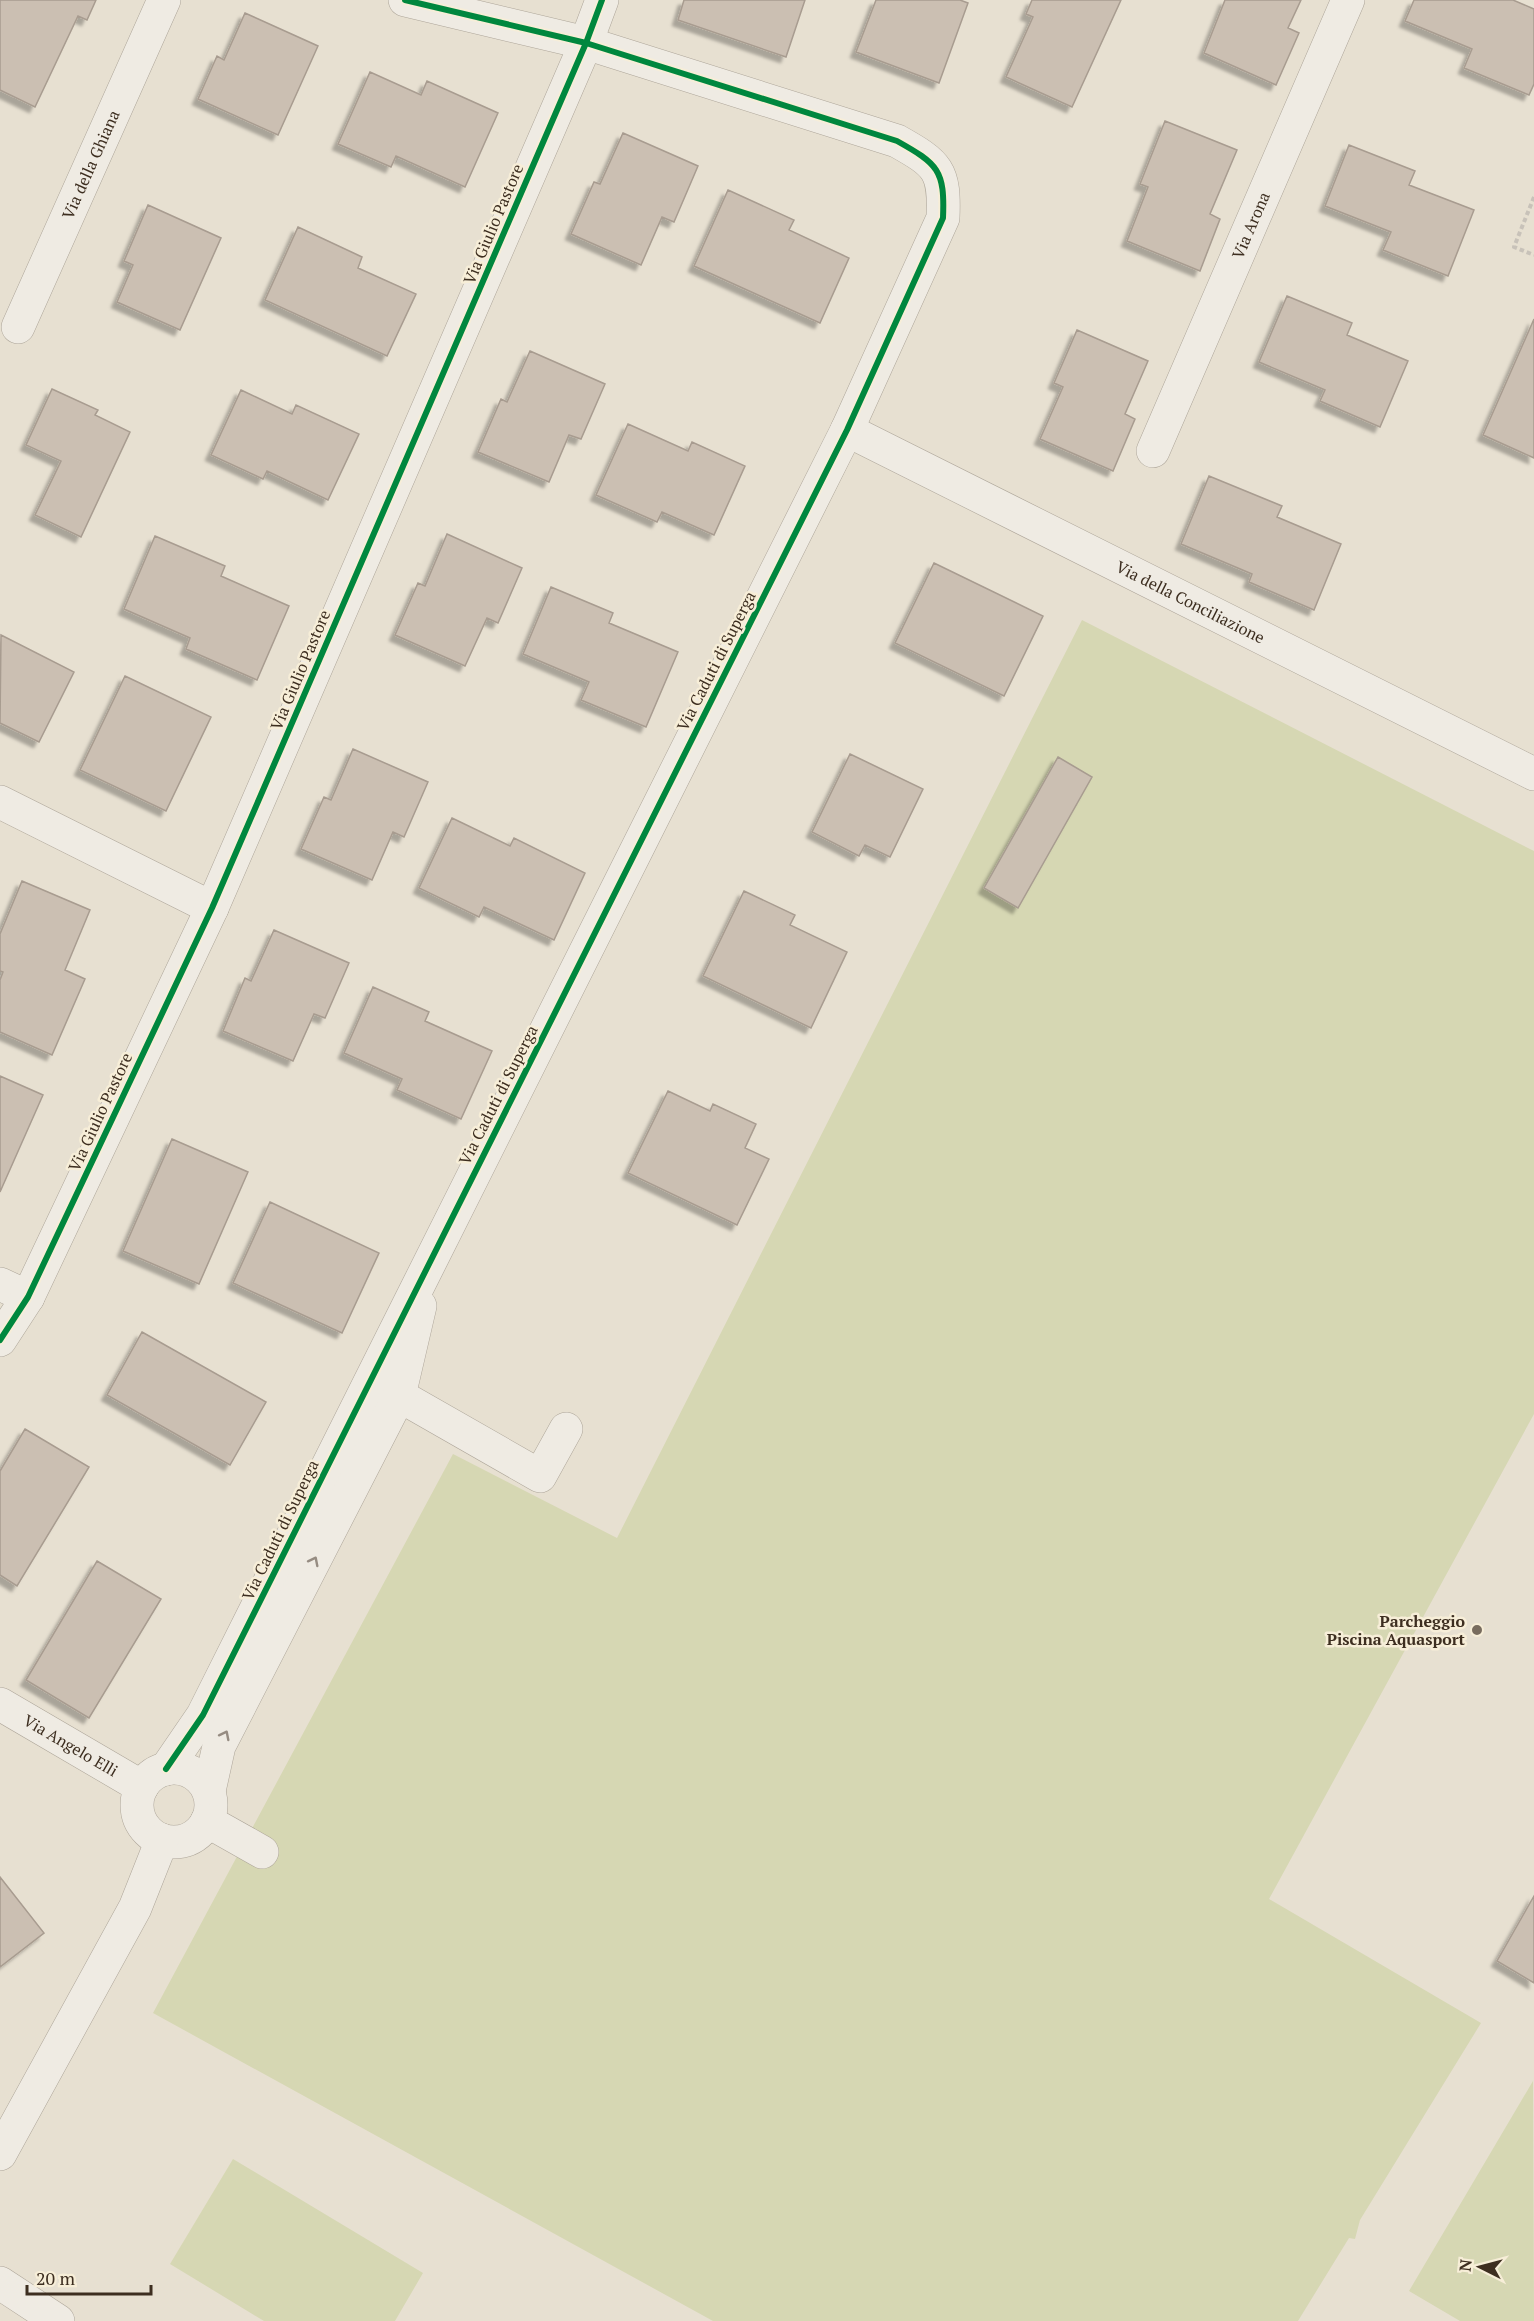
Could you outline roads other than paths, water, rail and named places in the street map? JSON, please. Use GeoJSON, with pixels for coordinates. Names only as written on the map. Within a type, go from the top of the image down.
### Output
{"type":"FeatureCollection","features":[{"type":"Feature","properties":{"kind":"street","name":"Via della Ghiana"},"geometry":{"type":"LineString","coordinates":[[18,327],[164,0]]}},
{"type":"Feature","properties":{"kind":"street"},"geometry":{"type":"LineString","coordinates":[[405,0],[586,43]]}},
{"type":"Feature","properties":{"kind":"street","name":"Via Giulio Pastore"},"geometry":{"type":"LineString","coordinates":[[0,1340],[14,1291],[212,908],[586,43],[602,0]]}},
{"type":"Feature","properties":{"kind":"street","name":"Via Arona"},"geometry":{"type":"LineString","coordinates":[[1153,451],[1348,0]]}},
{"type":"Feature","properties":{"kind":"street","name":"Via Caduti di Superga"},"geometry":{"type":"LineString","coordinates":[[154,1778],[203,1715],[847,430],[943,218],[944,193],[940,172],[921,154],[897,141],[586,43]]}},
{"type":"Feature","properties":{"kind":"street","name":"Via della Conciliazione"},"geometry":{"type":"LineString","coordinates":[[847,430],[1534,774]]}},
{"type":"Feature","properties":{"kind":"street"},"geometry":{"type":"LineString","coordinates":[[0,802],[212,908]]}},
{"type":"Feature","properties":{"kind":"street","name":"Via Caduti di Superga"},"geometry":{"type":"LineString","coordinates":[[208,1806],[219,1746],[399,1396],[433,1255]]}},
{"type":"Feature","properties":{"kind":"street"},"geometry":{"type":"LineString","coordinates":[[370,1379],[540,1476],[566,1429]]}},
{"type":"Feature","properties":{"kind":"street","name":"Via Angelo Elli"},"geometry":{"type":"LineString","coordinates":[[0,1704],[154,1778]]}},
{"type":"Feature","properties":{"kind":"street"},"geometry":{"type":"LineString","coordinates":[[208,1806],[196,1834],[186,1840],[162,1840],[153,1835],[140,1818],[137,1807],[154,1778],[186,1770],[196,1775],[208,1806],[262,1852]]}},
{"type":"Feature","properties":{"kind":"street"},"geometry":{"type":"LineString","coordinates":[[0,2154],[135,1908],[162,1840]]}},
{"type":"Feature","properties":{"kind":"street"},"geometry":{"type":"LineString","coordinates":[[0,2283],[58,2321]]}},
{"type":"Feature","properties":{"kind":"place","name":"Parcheggio Piscina Aquasport"},"geometry":{"type":"Point","coordinates":[1477,1630]}}]}
